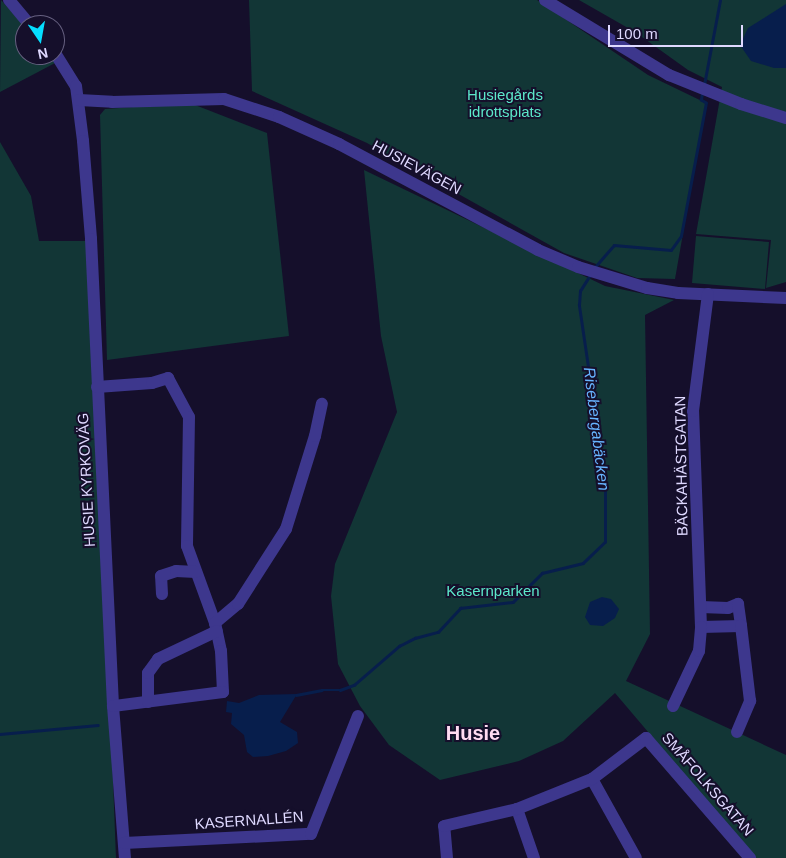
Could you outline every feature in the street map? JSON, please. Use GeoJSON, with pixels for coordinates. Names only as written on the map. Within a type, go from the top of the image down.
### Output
{"type":"FeatureCollection","features":[{"type":"Feature","properties":{"kind":"street"},"geometry":{"type":"LineString","coordinates":[[8,0],[21,15]]}},
{"type":"Feature","properties":{"kind":"street"},"geometry":{"type":"LineString","coordinates":[[545,0],[646,63],[693,86],[786,118]]}},
{"type":"Feature","properties":{"kind":"street"},"geometry":{"type":"LineString","coordinates":[[65,65],[72,74],[79,100]]}},
{"type":"Feature","properties":{"kind":"street","name":"HUSIEVÄGEN"},"geometry":{"type":"LineString","coordinates":[[79,100],[112,102],[224,99],[280,117],[362,155],[538,250],[606,277],[654,289],[786,298]]}},
{"type":"Feature","properties":{"kind":"street","name":"HUSIE KYRKOVÄG"},"geometry":{"type":"LineString","coordinates":[[79,100],[91,239],[113,706],[125,858]]}},
{"type":"Feature","properties":{"kind":"street","name":"BÄCKAHÄSTGATAN"},"geometry":{"type":"LineString","coordinates":[[673,706],[699,651],[701,607],[693,412],[708,294]]}},
{"type":"Feature","properties":{"kind":"street"},"geometry":{"type":"LineString","coordinates":[[98,387],[152,383],[168,378],[189,417],[187,546],[216,627],[222,692],[113,706]]}},
{"type":"Feature","properties":{"kind":"street"},"geometry":{"type":"LineString","coordinates":[[148,702],[148,674],[158,659],[216,627],[238,604],[286,529],[316,436],[322,404]]}},
{"type":"Feature","properties":{"kind":"street"},"geometry":{"type":"LineString","coordinates":[[162,594],[161,576],[176,571],[196,572]]}},
{"type":"Feature","properties":{"kind":"street"},"geometry":{"type":"LineString","coordinates":[[701,607],[738,604],[750,701],[738,732]]}},
{"type":"Feature","properties":{"kind":"street"},"geometry":{"type":"LineString","coordinates":[[701,627],[741,626]]}},
{"type":"Feature","properties":{"kind":"street","name":"KASERNALLÉN"},"geometry":{"type":"LineString","coordinates":[[124,843],[311,834],[358,716]]}},
{"type":"Feature","properties":{"kind":"street","name":"SMÅFOLKSGATAN"},"geometry":{"type":"LineString","coordinates":[[447,858],[444,826],[517,809],[592,779],[646,738],[750,858]]}},
{"type":"Feature","properties":{"kind":"street"},"geometry":{"type":"LineString","coordinates":[[592,779],[636,858]]}},
{"type":"Feature","properties":{"kind":"street"},"geometry":{"type":"LineString","coordinates":[[517,809],[534,858]]}},
{"type":"Feature","properties":{"kind":"green space"},"geometry":{"type":"Polygon","coordinates":[[[1,0],[15,16],[15,65],[51,65],[0,92],[1,0]]]}},
{"type":"Feature","properties":{"kind":"green space","name":"Husiegårds idrottsplats"},"geometry":{"type":"Polygon","coordinates":[[[249,0],[537,0],[648,75],[706,103],[675,279],[637,278],[564,253],[367,143],[252,91],[249,0]]]}},
{"type":"Feature","properties":{"kind":"green space"},"geometry":{"type":"Polygon","coordinates":[[[579,0],[786,0],[786,282],[766,288],[771,240],[696,234],[722,87],[688,70],[635,32],[579,0]]]}},
{"type":"Feature","properties":{"kind":"green space"},"geometry":{"type":"Polygon","coordinates":[[[190,103],[267,133],[289,336],[107,360],[100,115],[105,109],[190,103]]]}},
{"type":"Feature","properties":{"kind":"green space"},"geometry":{"type":"Polygon","coordinates":[[[0,142],[31,196],[39,241],[86,241],[99,418],[116,858],[0,858],[0,142]]]}},
{"type":"Feature","properties":{"kind":"green space","name":"Kasernparken"},"geometry":{"type":"Polygon","coordinates":[[[364,170],[605,286],[674,300],[645,315],[650,634],[626,681],[786,755],[786,858],[755,858],[615,693],[563,741],[519,761],[440,780],[389,745],[360,706],[338,664],[331,596],[335,564],[397,412],[381,336],[364,170]]]}},
{"type":"Feature","properties":{"kind":"green space"},"geometry":{"type":"Polygon","coordinates":[[[696,236],[769,242],[765,289],[692,283],[696,236]]]}},
{"type":"Feature","properties":{"kind":"water"},"geometry":{"type":"Polygon","coordinates":[[[786,4],[786,68],[774,68],[751,61],[740,45],[748,28],[786,4]]]}},
{"type":"Feature","properties":{"kind":"water"},"geometry":{"type":"Polygon","coordinates":[[[602,597],[611,599],[619,609],[615,618],[603,626],[590,625],[585,617],[590,602],[602,597]]]}},
{"type":"Feature","properties":{"kind":"water"},"geometry":{"type":"Polygon","coordinates":[[[297,694],[280,722],[297,732],[298,743],[286,751],[268,756],[253,757],[247,752],[244,735],[231,724],[232,713],[226,712],[227,701],[239,703],[259,695],[297,694]]]}},
{"type":"Feature","properties":{"kind":"waterway","name":"Risebergabäcken"},"geometry":{"type":"LineString","coordinates":[[704,85],[720,0]]}},
{"type":"Feature","properties":{"kind":"waterway","name":"Risebergabäcken"},"geometry":{"type":"LineString","coordinates":[[594,268],[614,245],[671,250],[681,236],[706,103],[701,100],[702,92]]}},
{"type":"Feature","properties":{"kind":"waterway","name":"Risebergabäcken"},"geometry":{"type":"LineString","coordinates":[[296,695],[322,690],[340,690],[354,685],[399,646],[415,638],[438,632],[460,608],[513,602],[542,573],[583,563],[605,542],[605,482],[579,305],[580,291],[590,275]]}},
{"type":"Feature","properties":{"kind":"waterway","name":"Risebergabäcken"},"geometry":{"type":"LineString","coordinates":[[0,734],[98,725]]}},
{"type":"Feature","properties":{"kind":"district","name":"Husie"},"geometry":{"type":"Point","coordinates":[473,733]}}]}
